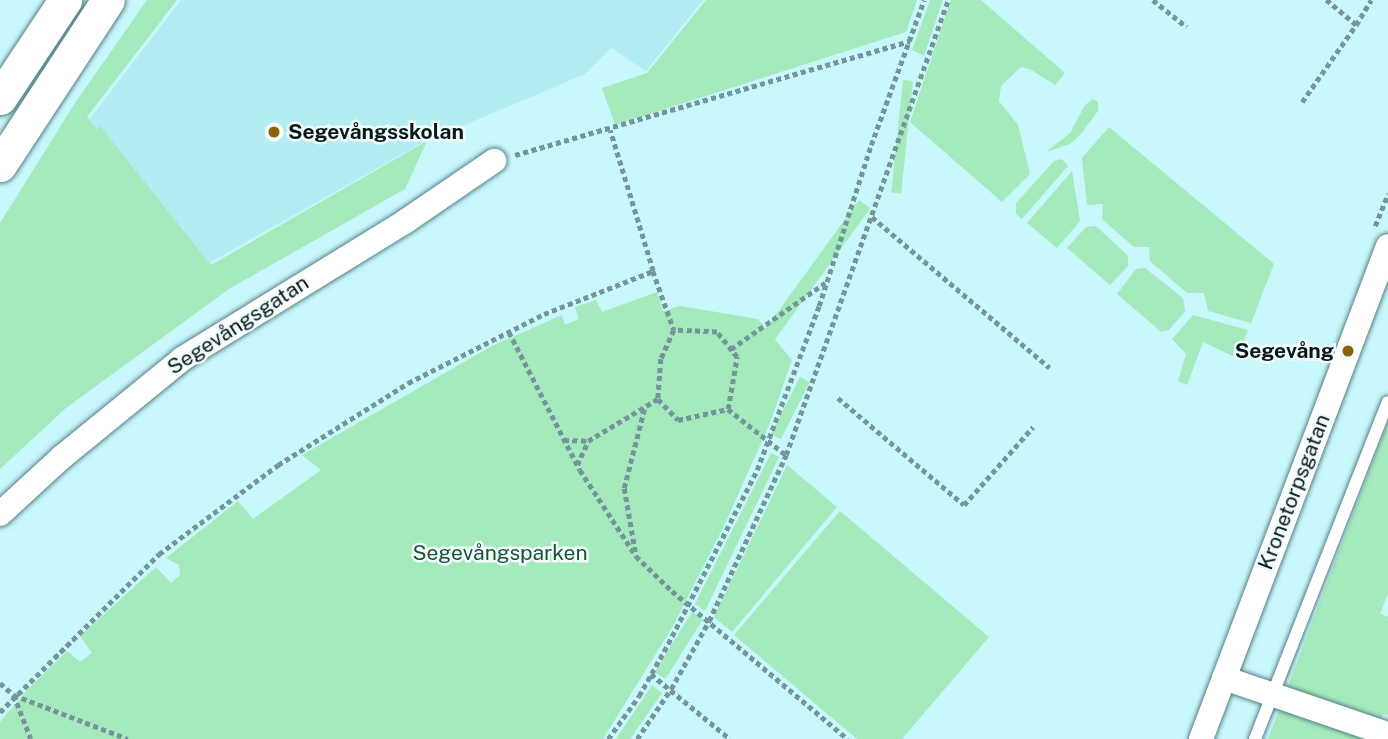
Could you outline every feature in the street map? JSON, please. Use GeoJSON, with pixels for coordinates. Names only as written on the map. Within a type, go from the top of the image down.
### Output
{"type":"FeatureCollection","features":[{"type":"Feature","properties":{"kind":"main road"},"geometry":{"type":"LineString","coordinates":[[0,98],[65,0]]}},
{"type":"Feature","properties":{"kind":"main road"},"geometry":{"type":"LineString","coordinates":[[0,165],[108,0]]}},
{"type":"Feature","properties":{"kind":"street","name":"Segevångsgatan"},"geometry":{"type":"LineString","coordinates":[[0,514],[62,457],[182,359],[406,221],[494,161]]}},
{"type":"Feature","properties":{"kind":"street","name":"Kronetorpsgatan"},"geometry":{"type":"LineString","coordinates":[[1201,739],[1380,289],[1388,246]]}},
{"type":"Feature","properties":{"kind":"street"},"geometry":{"type":"LineString","coordinates":[[1224,678],[1388,734]]}},
{"type":"Feature","properties":{"kind":"lane"},"geometry":{"type":"LineString","coordinates":[[1255,739],[1388,402]]}},
{"type":"Feature","properties":{"kind":"path"},"geometry":{"type":"LineString","coordinates":[[608,739],[651,674],[689,606],[757,470],[827,282],[897,71],[924,0]]}},
{"type":"Feature","properties":{"kind":"path"},"geometry":{"type":"LineString","coordinates":[[637,739],[671,689],[709,621],[786,455],[948,0]]}},
{"type":"Feature","properties":{"kind":"path"},"geometry":{"type":"LineString","coordinates":[[1153,0],[1187,27]]}},
{"type":"Feature","properties":{"kind":"path"},"geometry":{"type":"LineString","coordinates":[[1326,0],[1356,25]]}},
{"type":"Feature","properties":{"kind":"path"},"geometry":{"type":"LineString","coordinates":[[1302,102],[1371,0]]}},
{"type":"Feature","properties":{"kind":"path"},"geometry":{"type":"LineString","coordinates":[[494,161],[680,110],[733,90],[910,41]]}},
{"type":"Feature","properties":{"kind":"path"},"geometry":{"type":"LineString","coordinates":[[610,130],[674,330],[660,359],[658,398],[678,420],[728,409],[786,455]]}},
{"type":"Feature","properties":{"kind":"path"},"geometry":{"type":"LineString","coordinates":[[872,217],[1049,368]]}},
{"type":"Feature","properties":{"kind":"path"},"geometry":{"type":"LineString","coordinates":[[0,712],[159,554],[278,465],[408,383],[544,314],[653,271]]}},
{"type":"Feature","properties":{"kind":"path"},"geometry":{"type":"LineString","coordinates":[[731,349],[827,282]]}},
{"type":"Feature","properties":{"kind":"path"},"geometry":{"type":"LineString","coordinates":[[674,330],[717,332],[737,357],[728,409]]}},
{"type":"Feature","properties":{"kind":"path"},"geometry":{"type":"LineString","coordinates":[[509,332],[577,465],[636,556],[689,606],[848,739]]}},
{"type":"Feature","properties":{"kind":"path"},"geometry":{"type":"LineString","coordinates":[[564,440],[588,441],[658,398]]}},
{"type":"Feature","properties":{"kind":"path"},"geometry":{"type":"LineString","coordinates":[[838,398],[964,505],[1033,427]]}},
{"type":"Feature","properties":{"kind":"path"},"geometry":{"type":"LineString","coordinates":[[636,556],[624,488],[645,407]]}},
{"type":"Feature","properties":{"kind":"path"},"geometry":{"type":"LineString","coordinates":[[577,465],[588,441]]}},
{"type":"Feature","properties":{"kind":"path"},"geometry":{"type":"LineString","coordinates":[[651,674],[730,739]]}},
{"type":"Feature","properties":{"kind":"path"},"geometry":{"type":"LineString","coordinates":[[0,683],[15,695],[128,739]]}},
{"type":"Feature","properties":{"kind":"path"},"geometry":{"type":"LineString","coordinates":[[15,695],[31,739]]}},
{"type":"Feature","properties":{"kind":"shaded area","name":"Segevångsskolan"},"geometry":{"type":"Polygon","coordinates":[[[181,0],[703,0],[646,71],[611,48],[585,74],[420,144],[209,263],[89,120],[181,0]]]}},
{"type":"Feature","properties":{"kind":"green space"},"geometry":{"type":"Polygon","coordinates":[[[147,0],[177,0],[87,117],[97,129],[100,126],[211,265],[427,141],[405,189],[229,289],[66,408],[0,469],[0,223],[75,103],[147,0]]]}},
{"type":"Feature","properties":{"kind":"green space"},"geometry":{"type":"Polygon","coordinates":[[[706,0],[917,0],[906,32],[615,125],[602,88],[647,73],[706,0]]]}},
{"type":"Feature","properties":{"kind":"green space"},"geometry":{"type":"Polygon","coordinates":[[[930,0],[943,0],[924,56],[912,50],[930,0]]]}},
{"type":"Feature","properties":{"kind":"green space"},"geometry":{"type":"Polygon","coordinates":[[[951,0],[981,0],[1065,73],[1055,85],[1030,69],[1021,67],[1001,86],[999,101],[1018,125],[1030,174],[1002,202],[910,122],[951,0]]]}},
{"type":"Feature","properties":{"kind":"green space"},"geometry":{"type":"Polygon","coordinates":[[[903,80],[913,81],[901,193],[891,192],[903,80]]]}},
{"type":"Feature","properties":{"kind":"green space"},"geometry":{"type":"Polygon","coordinates":[[[1093,99],[1098,102],[1098,111],[1080,135],[1070,144],[1046,152],[1070,133],[1085,105],[1093,99]]]}},
{"type":"Feature","properties":{"kind":"green space"},"geometry":{"type":"Polygon","coordinates":[[[1109,127],[1274,264],[1251,323],[1208,311],[1204,293],[1187,293],[1150,261],[1149,247],[1134,247],[1102,219],[1103,204],[1087,205],[1082,158],[1109,127]]]}},
{"type":"Feature","properties":{"kind":"green space"},"geometry":{"type":"Polygon","coordinates":[[[1062,159],[1068,166],[1022,219],[1016,214],[1016,203],[1054,161],[1062,159]]]}},
{"type":"Feature","properties":{"kind":"green space"},"geometry":{"type":"Polygon","coordinates":[[[1072,171],[1080,221],[1057,248],[1027,223],[1072,171]]]}},
{"type":"Feature","properties":{"kind":"green space"},"geometry":{"type":"Polygon","coordinates":[[[859,200],[870,208],[767,351],[756,342],[859,200]]]}},
{"type":"Feature","properties":{"kind":"green space"},"geometry":{"type":"Polygon","coordinates":[[[1096,226],[1128,256],[1128,266],[1110,285],[1067,248],[1086,227],[1096,226]]]}},
{"type":"Feature","properties":{"kind":"green space"},"geometry":{"type":"Polygon","coordinates":[[[1145,268],[1183,298],[1185,311],[1169,330],[1161,332],[1117,294],[1136,269],[1145,268]]]}},
{"type":"Feature","properties":{"kind":"green space","name":"Segevångsparken"},"geometry":{"type":"Polygon","coordinates":[[[657,292],[663,311],[680,306],[758,319],[792,360],[770,423],[725,524],[673,626],[603,739],[0,739],[0,722],[29,688],[67,651],[80,662],[92,653],[80,636],[156,567],[171,583],[180,575],[179,565],[166,558],[238,501],[253,519],[321,470],[302,455],[492,346],[562,315],[565,325],[579,319],[575,307],[596,300],[602,312],[657,292]]]}},
{"type":"Feature","properties":{"kind":"green space"},"geometry":{"type":"Polygon","coordinates":[[[1193,315],[1248,330],[1237,358],[1203,342],[1187,385],[1178,381],[1186,354],[1172,339],[1193,315]]]}},
{"type":"Feature","properties":{"kind":"green space"},"geometry":{"type":"Polygon","coordinates":[[[800,377],[810,382],[781,439],[771,434],[800,377]]]}},
{"type":"Feature","properties":{"kind":"green space"},"geometry":{"type":"Polygon","coordinates":[[[1388,422],[1388,593],[1380,614],[1388,617],[1388,715],[1383,714],[1373,739],[1268,739],[1388,422]]]}},
{"type":"Feature","properties":{"kind":"green space"},"geometry":{"type":"Polygon","coordinates":[[[771,453],[779,457],[705,611],[695,604],[771,453]]]}},
{"type":"Feature","properties":{"kind":"green space"},"geometry":{"type":"Polygon","coordinates":[[[787,465],[837,507],[732,632],[714,617],[787,465]]]}},
{"type":"Feature","properties":{"kind":"green space"},"geometry":{"type":"Polygon","coordinates":[[[840,511],[989,637],[902,739],[857,739],[734,635],[840,511]]]}},
{"type":"Feature","properties":{"kind":"green space"},"geometry":{"type":"Polygon","coordinates":[[[692,612],[703,619],[665,679],[654,672],[692,612]]]}},
{"type":"Feature","properties":{"kind":"green space"},"geometry":{"type":"Polygon","coordinates":[[[652,685],[662,693],[630,739],[616,739],[652,685]]]}},
{"type":"Feature","properties":{"kind":"place","name":"Segevångsskolan"},"geometry":{"type":"Point","coordinates":[274,132]}},
{"type":"Feature","properties":{"kind":"place","name":"Segevång"},"geometry":{"type":"Point","coordinates":[1348,351]}}]}
